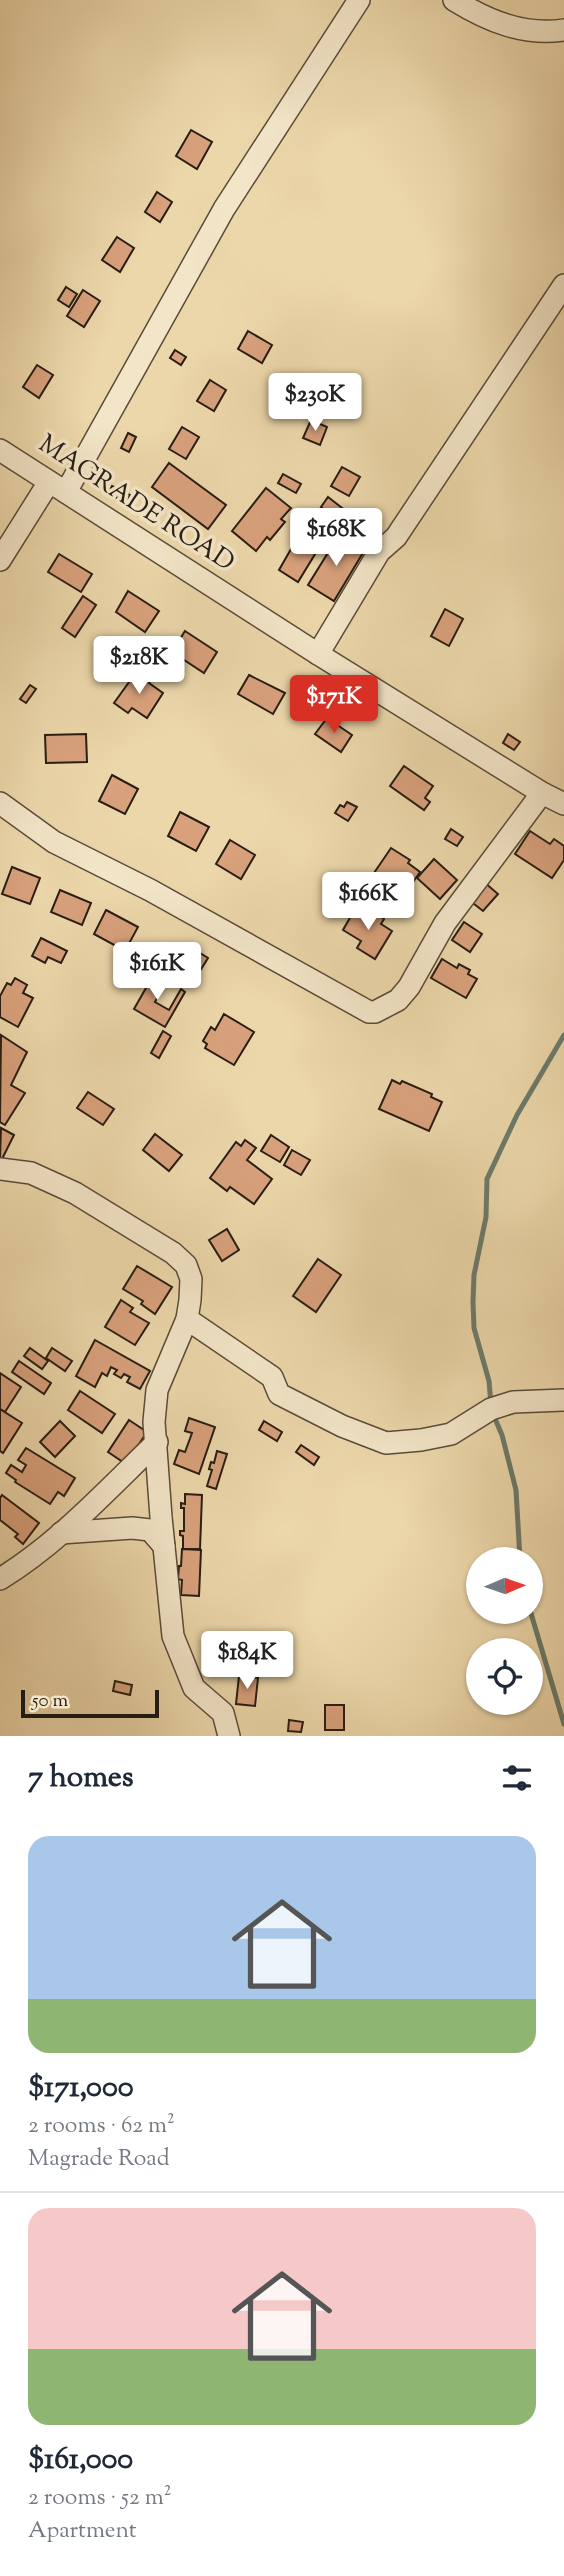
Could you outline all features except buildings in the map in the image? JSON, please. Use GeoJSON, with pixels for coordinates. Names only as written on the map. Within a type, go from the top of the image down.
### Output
{"type":"FeatureCollection","features":[{"type":"Feature","properties":{"kind":"street"},"geometry":{"type":"LineString","coordinates":[[0,560],[58,487],[224,209],[359,0]]}},
{"type":"Feature","properties":{"kind":"street"},"geometry":{"type":"LineString","coordinates":[[454,0],[495,22],[518,29],[546,33],[564,30]]}},
{"type":"Feature","properties":{"kind":"street"},"geometry":{"type":"LineString","coordinates":[[318,654],[379,552],[396,537],[564,285]]}},
{"type":"Feature","properties":{"kind":"street","name":"MAGRADE ROAD"},"geometry":{"type":"LineString","coordinates":[[0,450],[318,654],[564,804]]}},
{"type":"Feature","properties":{"kind":"street"},"geometry":{"type":"LineString","coordinates":[[0,803],[54,842],[149,890],[369,1013],[398,1000],[445,923],[542,793]]}},
{"type":"Feature","properties":{"kind":"street"},"geometry":{"type":"LineString","coordinates":[[0,1169],[31,1173],[75,1193],[173,1253],[186,1265],[191,1279],[187,1319],[158,1390],[154,1422],[164,1546],[173,1636],[194,1688],[223,1713],[229,1736]]}},
{"type":"Feature","properties":{"kind":"street"},"geometry":{"type":"LineString","coordinates":[[187,1319],[272,1377],[279,1394],[342,1426],[386,1443],[451,1434],[491,1409],[513,1402],[564,1400]]}},
{"type":"Feature","properties":{"kind":"street"},"geometry":{"type":"LineString","coordinates":[[0,1578],[23,1565],[61,1533],[156,1442]]}},
{"type":"Feature","properties":{"kind":"street"},"geometry":{"type":"LineString","coordinates":[[61,1533],[132,1528],[150,1530],[164,1546]]}},
{"type":"Feature","properties":{"kind":"street"},"geometry":{"type":"LineString","coordinates":[[236,1736],[246,1736]]}},
{"type":"Feature","properties":{"kind":"waterway"},"geometry":{"type":"LineString","coordinates":[[491,1405],[489,1381],[474,1328],[473,1302],[474,1275],[486,1217],[487,1179],[517,1115],[564,1035]]}},
{"type":"Feature","properties":{"kind":"waterway"},"geometry":{"type":"LineString","coordinates":[[493,1414],[502,1435],[516,1490],[519,1547]]}},
{"type":"Feature","properties":{"kind":"waterway"},"geometry":{"type":"LineString","coordinates":[[534,1624],[564,1724]]}}]}
